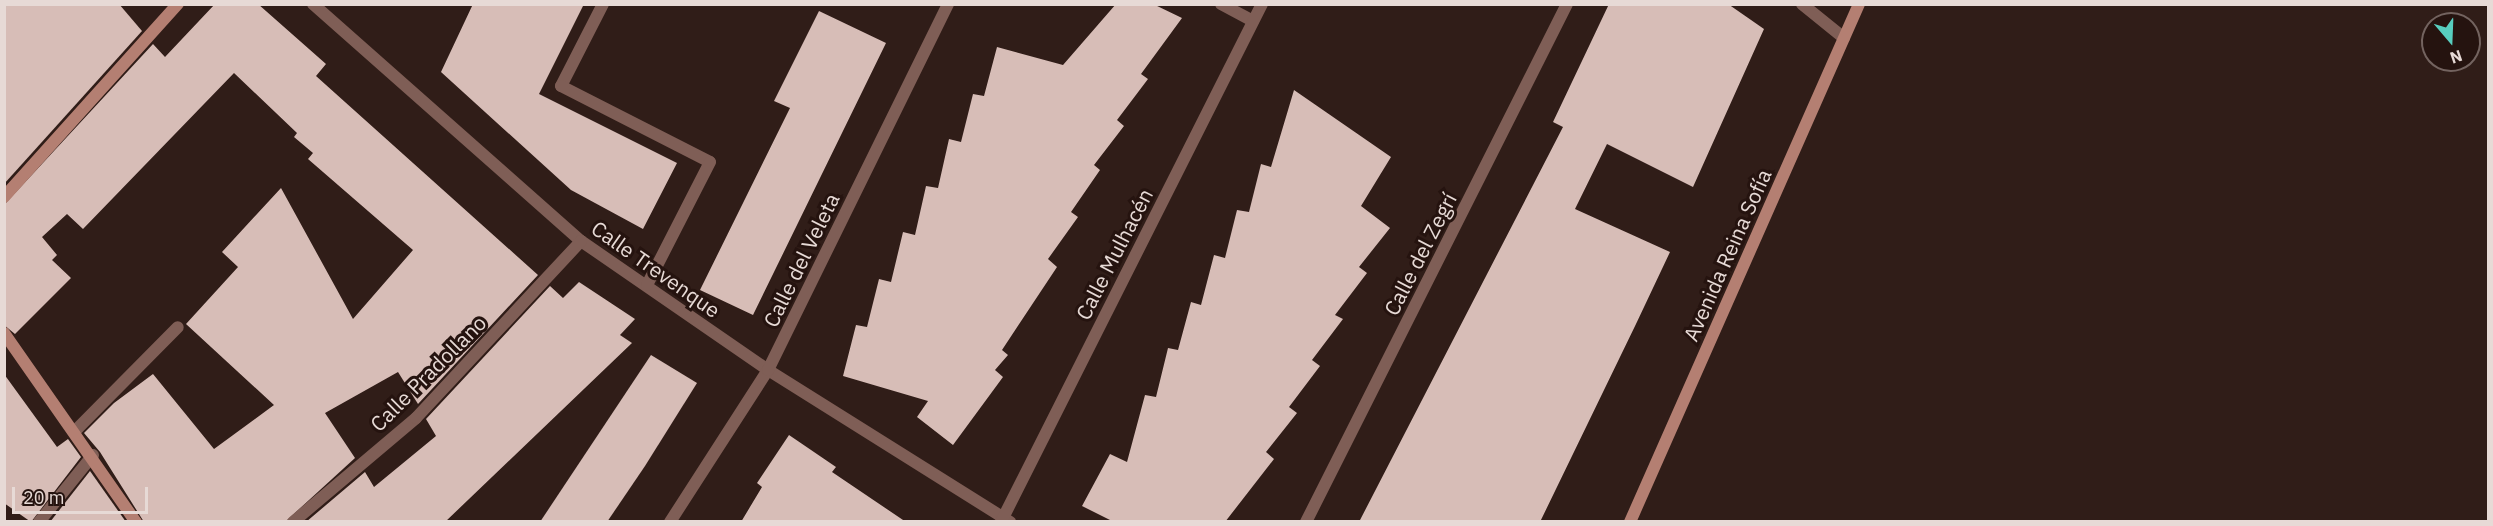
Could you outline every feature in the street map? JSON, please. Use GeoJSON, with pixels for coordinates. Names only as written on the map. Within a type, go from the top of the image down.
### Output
{"type":"FeatureCollection","features":[{"type":"Feature","properties":{"kind":"street"},"geometry":{"type":"LineString","coordinates":[[4,197],[178,4]]}},
{"type":"Feature","properties":{"kind":"street","name":"Calle Trevenque"},"geometry":{"type":"LineString","coordinates":[[313,4],[581,241],[768,370],[1005,520]]}},
{"type":"Feature","properties":{"kind":"street"},"geometry":{"type":"LineString","coordinates":[[603,4],[561,86],[710,162],[647,285]]}},
{"type":"Feature","properties":{"kind":"street"},"geometry":{"type":"LineString","coordinates":[[1221,4],[1253,21]]}},
{"type":"Feature","properties":{"kind":"street","name":"Calle Mulhacén"},"geometry":{"type":"LineString","coordinates":[[1005,520],[1263,4]]}},
{"type":"Feature","properties":{"kind":"street","name":"Calle del Zegrí"},"geometry":{"type":"LineString","coordinates":[[1306,522],[1568,4]]}},
{"type":"Feature","properties":{"kind":"street"},"geometry":{"type":"LineString","coordinates":[[1802,4],[1844,38]]}},
{"type":"Feature","properties":{"kind":"street","name":"Avenida Reina Sofía"},"geometry":{"type":"LineString","coordinates":[[1630,522],[1859,4]]}},
{"type":"Feature","properties":{"kind":"street","name":"Calle del Veleta"},"geometry":{"type":"LineString","coordinates":[[670,522],[768,370],[948,5]]}},
{"type":"Feature","properties":{"kind":"street","name":"Calle Pradollano"},"geometry":{"type":"LineString","coordinates":[[293,522],[416,418],[581,241]]}},
{"type":"Feature","properties":{"kind":"street"},"geometry":{"type":"LineString","coordinates":[[75,431],[178,327]]}},
{"type":"Feature","properties":{"kind":"street"},"geometry":{"type":"LineString","coordinates":[[4,333],[93,455],[136,522]]}},
{"type":"Feature","properties":{"kind":"street"},"geometry":{"type":"LineString","coordinates":[[39,522],[93,455]]}},
{"type":"Feature","properties":{"kind":"building"},"geometry":{"type":"Polygon","coordinates":[[[4,4],[119,4],[142,31],[4,184],[4,4]]]}},
{"type":"Feature","properties":{"kind":"building"},"geometry":{"type":"Polygon","coordinates":[[[215,4],[258,4],[326,64],[316,76],[538,275],[418,404],[398,372],[325,413],[355,458],[285,522],[144,522],[100,452],[84,433],[114,403],[153,374],[214,449],[274,405],[186,324],[238,267],[222,252],[281,188],[353,319],[413,250],[308,159],[313,153],[294,137],[297,133],[234,73],[83,229],[67,214],[42,237],[57,255],[52,260],[71,278],[15,334],[4,325],[4,205],[153,44],[165,57],[215,4]]]}},
{"type":"Feature","properties":{"kind":"building"},"geometry":{"type":"Polygon","coordinates":[[[473,4],[584,4],[539,94],[677,163],[643,229],[571,190],[441,72],[473,4]]]}},
{"type":"Feature","properties":{"kind":"building"},"geometry":{"type":"Polygon","coordinates":[[[1116,4],[1153,4],[1182,18],[1141,74],[1148,79],[1117,120],[1124,126],[1094,165],[1100,170],[1071,212],[1078,217],[1048,259],[1057,267],[1002,350],[1008,355],[995,370],[1003,377],[953,445],[917,417],[928,401],[843,376],[856,325],[867,327],[879,279],[891,282],[903,232],[915,235],[926,186],[938,188],[949,139],[961,142],[973,94],[984,96],[997,47],[1063,65],[1116,4]]]}},
{"type":"Feature","properties":{"kind":"building"},"geometry":{"type":"Polygon","coordinates":[[[1609,4],[1728,4],[1764,29],[1693,187],[1607,144],[1575,209],[1670,252],[1636,324],[1540,522],[1359,522],[1563,127],[1553,122],[1609,4]]]}},
{"type":"Feature","properties":{"kind":"building"},"geometry":{"type":"Polygon","coordinates":[[[819,11],[886,43],[753,315],[700,290],[790,108],[774,101],[819,11]]]}},
{"type":"Feature","properties":{"kind":"building"},"geometry":{"type":"Polygon","coordinates":[[[1294,90],[1391,157],[1361,206],[1390,228],[1359,267],[1367,273],[1335,315],[1343,319],[1312,360],[1320,366],[1289,407],[1297,413],[1266,452],[1274,459],[1225,522],[1114,522],[1082,506],[1110,454],[1127,462],[1145,395],[1156,397],[1168,348],[1178,350],[1191,302],[1201,305],[1214,255],[1225,258],[1237,210],[1249,212],[1261,164],[1271,167],[1294,90]]]}},
{"type":"Feature","properties":{"kind":"building"},"geometry":{"type":"Polygon","coordinates":[[[579,282],[635,319],[620,335],[632,343],[445,522],[306,522],[365,472],[374,487],[436,436],[426,419],[550,286],[563,298],[579,282]]]}},
{"type":"Feature","properties":{"kind":"building"},"geometry":{"type":"Polygon","coordinates":[[[651,355],[697,383],[645,466],[607,522],[540,522],[651,355]]]}},
{"type":"Feature","properties":{"kind":"building"},"geometry":{"type":"Polygon","coordinates":[[[4,374],[57,447],[68,439],[81,457],[31,522],[4,503],[4,374]]]}},
{"type":"Feature","properties":{"kind":"building"},"geometry":{"type":"Polygon","coordinates":[[[789,435],[836,467],[832,472],[906,522],[741,522],[762,487],[757,483],[789,435]]]}},
{"type":"Feature","properties":{"kind":"building"},"geometry":{"type":"Polygon","coordinates":[[[90,471],[126,522],[50,522],[90,471]]]}}]}
